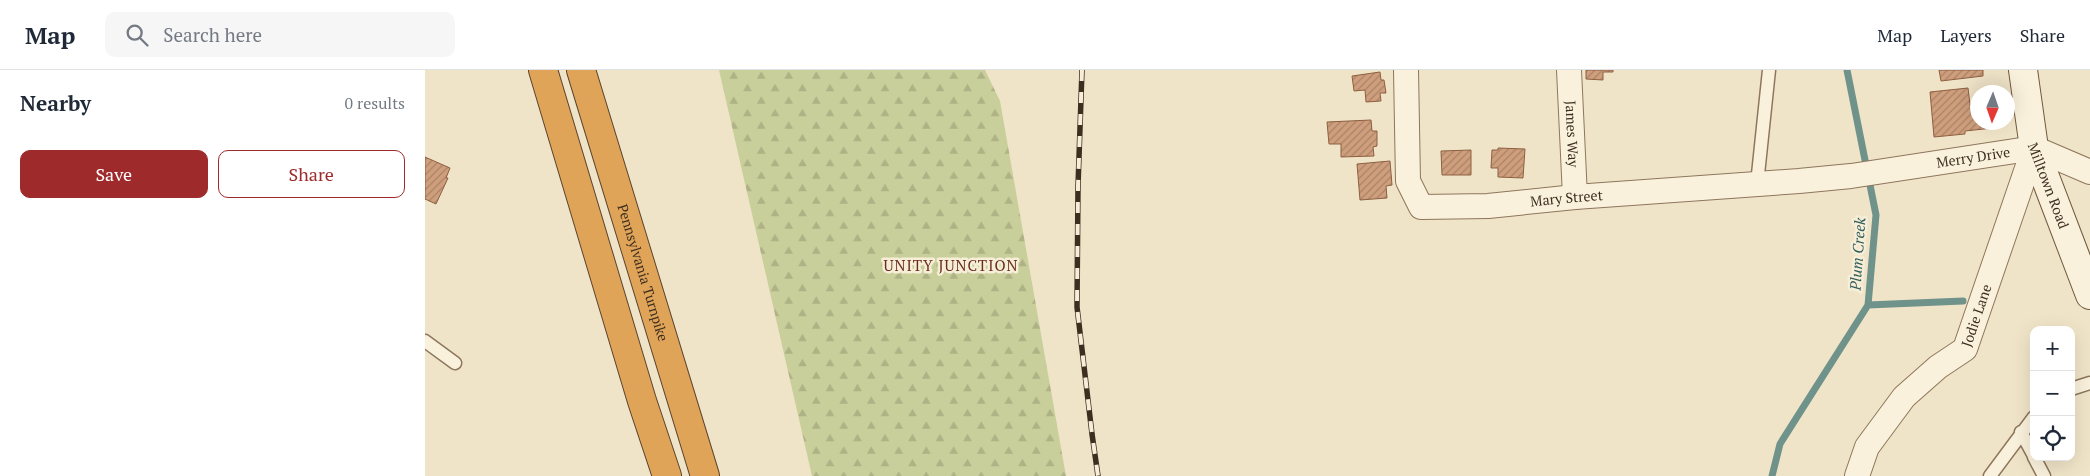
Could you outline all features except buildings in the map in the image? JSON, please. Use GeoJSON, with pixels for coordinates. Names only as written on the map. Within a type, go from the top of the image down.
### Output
{"type":"FeatureCollection","features":[{"type":"Feature","properties":{"kind":"highway"},"geometry":{"type":"LineString","coordinates":[[543,70],[642,401],[667,476]]}},
{"type":"Feature","properties":{"kind":"highway","name":"Pennsylvania Turnpike"},"geometry":{"type":"LineString","coordinates":[[581,70],[705,476]]}},
{"type":"Feature","properties":{"kind":"street","name":"Mary Street"},"geometry":{"type":"LineString","coordinates":[[1406,70],[1408,180],[1421,207],[1488,206],[1575,197],[1851,176]]}},
{"type":"Feature","properties":{"kind":"street","name":"James Way"},"geometry":{"type":"LineString","coordinates":[[1569,70],[1575,197]]}},
{"type":"Feature","properties":{"kind":"street","name":"Milltown Road"},"geometry":{"type":"LineString","coordinates":[[2023,70],[2034,148],[2090,295]]}},
{"type":"Feature","properties":{"kind":"street","name":"Merry Drive"},"geometry":{"type":"LineString","coordinates":[[1851,176],[2034,148]]}},
{"type":"Feature","properties":{"kind":"street"},"geometry":{"type":"LineString","coordinates":[[2034,148],[2090,172]]}},
{"type":"Feature","properties":{"kind":"street","name":"Jodie Lane"},"geometry":{"type":"LineString","coordinates":[[1857,476],[1867,447],[1904,397],[1938,367],[1965,349],[2034,148]]}},
{"type":"Feature","properties":{"kind":"lane"},"geometry":{"type":"LineString","coordinates":[[1757,184],[1769,70]]}},
{"type":"Feature","properties":{"kind":"lane"},"geometry":{"type":"LineString","coordinates":[[425,341],[455,362]]}},
{"type":"Feature","properties":{"kind":"lane"},"geometry":{"type":"LineString","coordinates":[[2075,388],[2090,382]]}},
{"type":"Feature","properties":{"kind":"lane"},"geometry":{"type":"LineString","coordinates":[[1990,476],[2030,422]]}},
{"type":"Feature","properties":{"kind":"lane"},"geometry":{"type":"LineString","coordinates":[[2021,432],[2030,449]]}},
{"type":"Feature","properties":{"kind":"lane"},"geometry":{"type":"LineString","coordinates":[[2036,461],[2044,476]]}},
{"type":"Feature","properties":{"kind":"green space"},"geometry":{"type":"Polygon","coordinates":[[[719,70],[985,70],[1000,101],[1066,476],[812,476],[719,70]]]}},
{"type":"Feature","properties":{"kind":"waterway","name":"Plum Creek"},"geometry":{"type":"LineString","coordinates":[[1772,476],[1780,444],[1868,305],[1876,215],[1847,70]]}},
{"type":"Feature","properties":{"kind":"waterway"},"geometry":{"type":"LineString","coordinates":[[1868,305],[1963,301]]}},
{"type":"Feature","properties":{"kind":"railway"},"geometry":{"type":"LineString","coordinates":[[1082,70],[1078,186],[1077,307],[1098,476]]}},
{"type":"Feature","properties":{"kind":"district","name":"UNITY JUNCTION"},"geometry":{"type":"Point","coordinates":[951,266]}}]}
